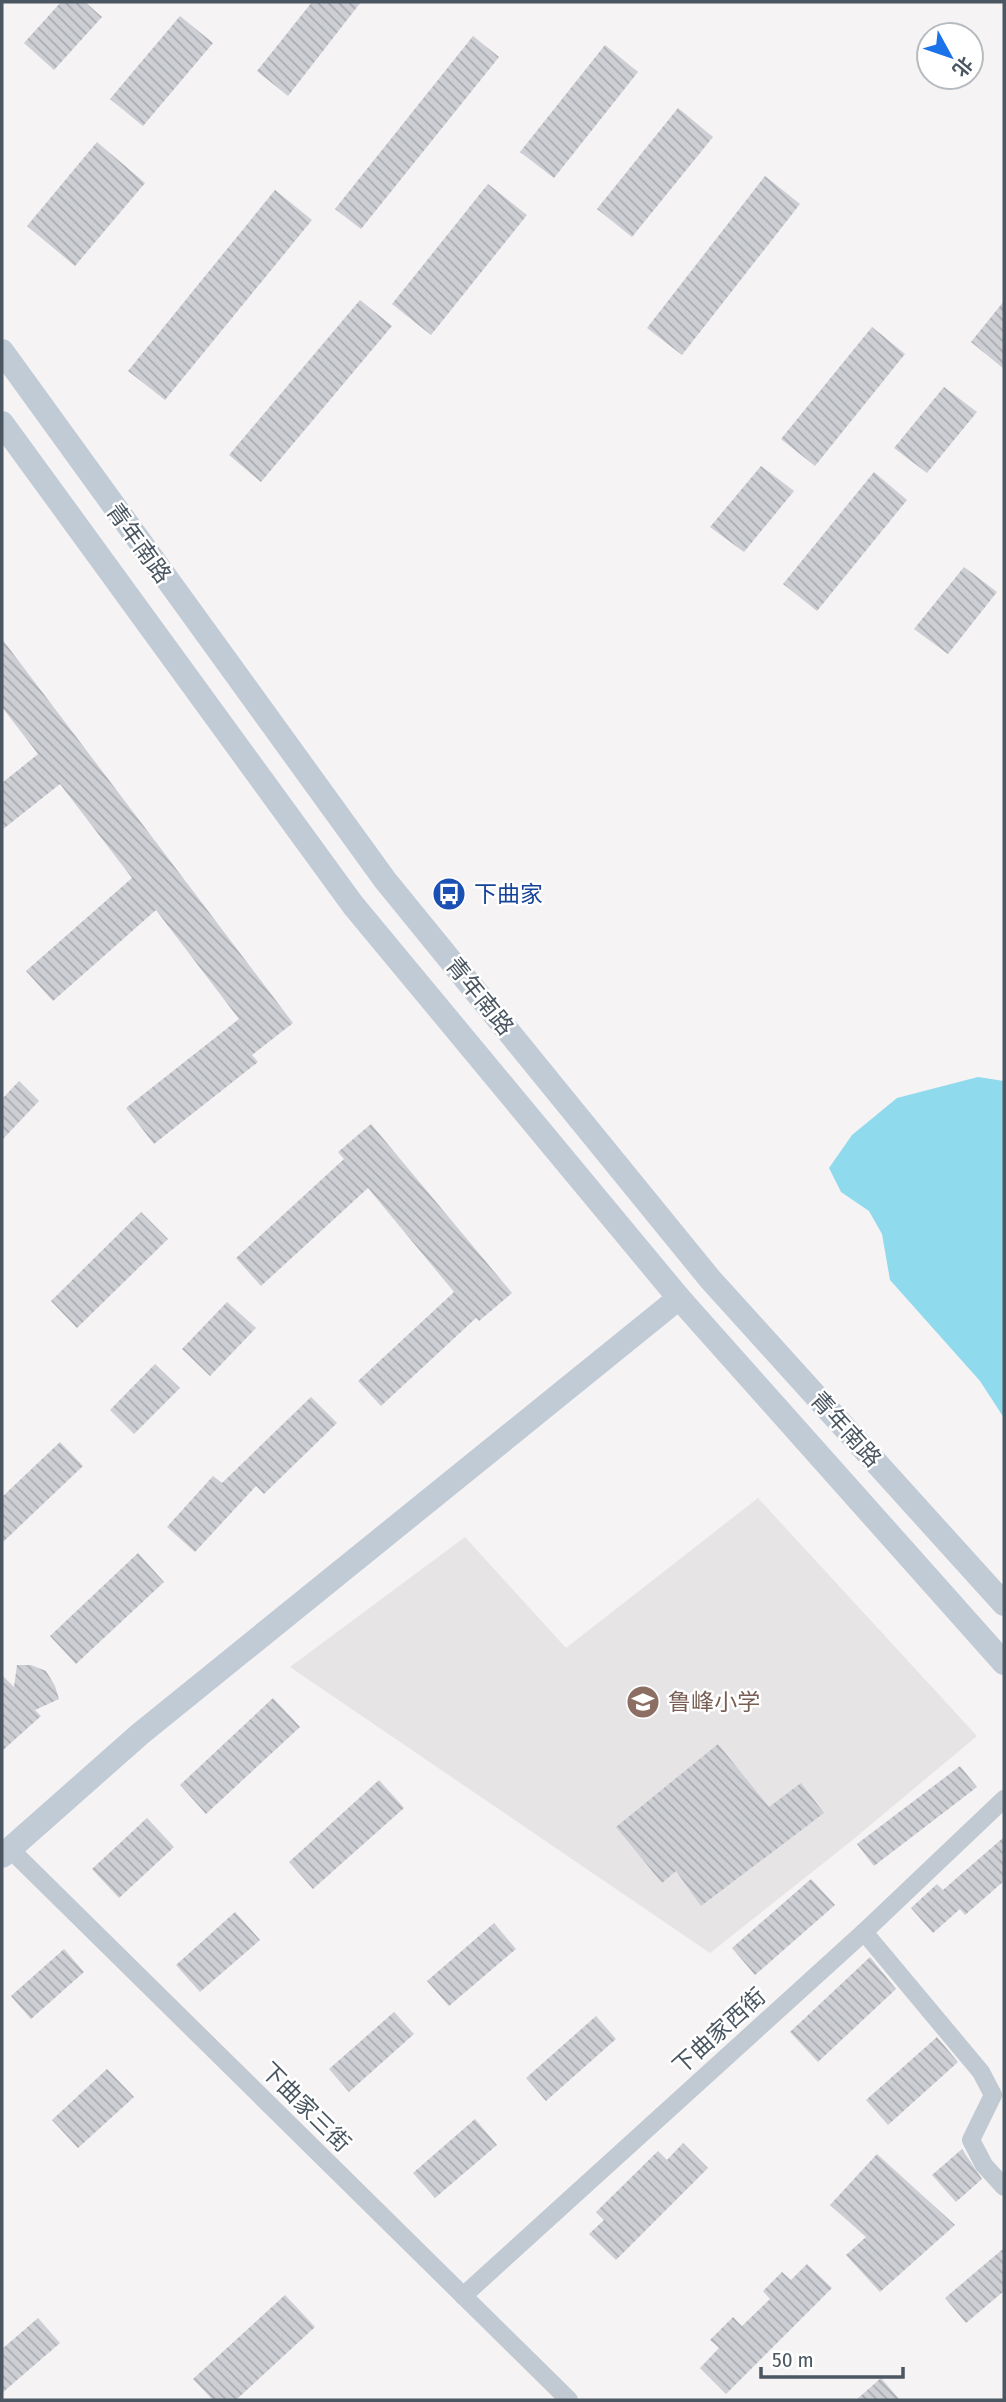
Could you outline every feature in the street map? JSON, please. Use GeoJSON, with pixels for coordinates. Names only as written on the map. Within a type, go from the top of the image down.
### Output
{"type":"FeatureCollection","features":[{"type":"Feature","properties":{"kind":"main road","name":"青年南路"},"geometry":{"type":"LineString","coordinates":[[2,351],[385,880],[710,1279],[1004,1604]]}},
{"type":"Feature","properties":{"kind":"main road"},"geometry":{"type":"LineString","coordinates":[[4,432],[40,406]]}},
{"type":"Feature","properties":{"kind":"main road","name":"青年南路"},"geometry":{"type":"LineString","coordinates":[[4,432],[353,905],[678,1298],[1004,1663]]}},
{"type":"Feature","properties":{"kind":"main road"},"geometry":{"type":"LineString","coordinates":[[6,1852],[141,1734],[678,1298]]}},
{"type":"Feature","properties":{"kind":"street","name":"下曲家西街"},"geometry":{"type":"LineString","coordinates":[[463,2296],[864,1932],[1004,1799]]}},
{"type":"Feature","properties":{"kind":"street","name":"下曲家三街"},"geometry":{"type":"LineString","coordinates":[[6,1852],[569,2400]]}},
{"type":"Feature","properties":{"kind":"street"},"geometry":{"type":"LineString","coordinates":[[864,1932],[981,2073],[993,2095],[971,2140],[984,2165],[1004,2187]]}},
{"type":"Feature","properties":{"kind":"shaded area","name":"鲁峰小学"},"geometry":{"type":"Polygon","coordinates":[[[758,1498],[977,1736],[850,1842],[710,1953],[290,1667],[465,1537],[566,1648],[758,1498]]]}},
{"type":"Feature","properties":{"kind":"water"},"geometry":{"type":"Polygon","coordinates":[[[978,1077],[1004,1081],[1004,1418],[980,1381],[890,1280],[882,1234],[869,1211],[841,1192],[829,1168],[852,1135],[897,1098],[978,1077]]]}},
{"type":"Feature","properties":{"kind":"building"},"geometry":{"type":"Polygon","coordinates":[[[61,2],[85,2],[102,17],[54,70],[24,43],[61,2]]]}},
{"type":"Feature","properties":{"kind":"building"},"geometry":{"type":"Polygon","coordinates":[[[312,2],[361,2],[288,96],[257,71],[312,2]]]}},
{"type":"Feature","properties":{"kind":"building"},"geometry":{"type":"Polygon","coordinates":[[[180,16],[213,43],[143,126],[110,99],[180,16]]]}},
{"type":"Feature","properties":{"kind":"building"},"geometry":{"type":"Polygon","coordinates":[[[473,36],[499,57],[361,229],[335,209],[473,36]]]}},
{"type":"Feature","properties":{"kind":"building"},"geometry":{"type":"Polygon","coordinates":[[[605,45],[638,72],[554,178],[520,152],[605,45]]]}},
{"type":"Feature","properties":{"kind":"building"},"geometry":{"type":"Polygon","coordinates":[[[678,108],[713,137],[632,237],[597,209],[678,108]]]}},
{"type":"Feature","properties":{"kind":"building"},"geometry":{"type":"Polygon","coordinates":[[[97,142],[145,183],[75,266],[27,226],[97,142]]]}},
{"type":"Feature","properties":{"kind":"building"},"geometry":{"type":"Polygon","coordinates":[[[765,176],[800,204],[682,355],[647,328],[765,176]]]}},
{"type":"Feature","properties":{"kind":"building"},"geometry":{"type":"Polygon","coordinates":[[[488,184],[527,215],[431,335],[392,304],[488,184]]]}},
{"type":"Feature","properties":{"kind":"building"},"geometry":{"type":"Polygon","coordinates":[[[275,190],[312,220],[165,400],[128,371],[275,190]]]}},
{"type":"Feature","properties":{"kind":"building"},"geometry":{"type":"Polygon","coordinates":[[[360,300],[392,326],[261,482],[229,455],[360,300]]]}},
{"type":"Feature","properties":{"kind":"building"},"geometry":{"type":"Polygon","coordinates":[[[1004,301],[1004,369],[971,342],[1004,301]]]}},
{"type":"Feature","properties":{"kind":"building"},"geometry":{"type":"Polygon","coordinates":[[[872,327],[905,354],[815,466],[781,439],[872,327]]]}},
{"type":"Feature","properties":{"kind":"building"},"geometry":{"type":"Polygon","coordinates":[[[944,387],[977,412],[927,473],[894,448],[944,387]]]}},
{"type":"Feature","properties":{"kind":"building"},"geometry":{"type":"Polygon","coordinates":[[[761,466],[794,491],[744,552],[710,527],[761,466]]]}},
{"type":"Feature","properties":{"kind":"building"},"geometry":{"type":"Polygon","coordinates":[[[874,472],[907,500],[817,611],[783,584],[874,472]]]}},
{"type":"Feature","properties":{"kind":"building"},"geometry":{"type":"Polygon","coordinates":[[[964,567],[997,592],[948,654],[914,629],[964,567]]]}},
{"type":"Feature","properties":{"kind":"building"},"geometry":{"type":"Polygon","coordinates":[[[2,639],[293,1023],[252,1055],[258,1062],[154,1144],[126,1108],[239,1019],[156,910],[53,1001],[26,971],[132,878],[60,784],[2,830],[2,783],[38,754],[2,707],[2,639]]]}},
{"type":"Feature","properties":{"kind":"building"},"geometry":{"type":"Polygon","coordinates":[[[19,1081],[39,1101],[2,1140],[2,1099],[19,1081]]]}},
{"type":"Feature","properties":{"kind":"building"},"geometry":{"type":"Polygon","coordinates":[[[371,1124],[512,1293],[479,1321],[476,1318],[381,1406],[358,1381],[454,1292],[368,1188],[261,1286],[236,1258],[344,1159],[338,1152],[371,1124]]]}},
{"type":"Feature","properties":{"kind":"building"},"geometry":{"type":"Polygon","coordinates":[[[141,1212],[168,1239],[77,1328],[51,1301],[141,1212]]]}},
{"type":"Feature","properties":{"kind":"building"},"geometry":{"type":"Polygon","coordinates":[[[227,1302],[256,1328],[210,1376],[182,1349],[227,1302]]]}},
{"type":"Feature","properties":{"kind":"building"},"geometry":{"type":"Polygon","coordinates":[[[155,1364],[180,1388],[134,1434],[110,1410],[155,1364]]]}},
{"type":"Feature","properties":{"kind":"building"},"geometry":{"type":"Polygon","coordinates":[[[311,1397],[337,1423],[264,1494],[256,1486],[195,1552],[167,1527],[213,1476],[222,1483],[311,1397]]]}},
{"type":"Feature","properties":{"kind":"building"},"geometry":{"type":"Polygon","coordinates":[[[60,1442],[83,1466],[2,1543],[2,1497],[60,1442]]]}},
{"type":"Feature","properties":{"kind":"building"},"geometry":{"type":"Polygon","coordinates":[[[138,1553],[164,1582],[76,1664],[50,1636],[138,1553]]]}},
{"type":"Feature","properties":{"kind":"building"},"geometry":{"type":"Polygon","coordinates":[[[17,1665],[31,1665],[46,1671],[59,1699],[35,1710],[41,1716],[2,1751],[2,1675],[14,1687],[17,1665]]]}},
{"type":"Feature","properties":{"kind":"building"},"geometry":{"type":"Polygon","coordinates":[[[273,1698],[300,1727],[206,1814],[180,1785],[273,1698]]]}},
{"type":"Feature","properties":{"kind":"building"},"geometry":{"type":"Polygon","coordinates":[[[718,1744],[769,1807],[801,1783],[824,1813],[701,1906],[676,1871],[662,1883],[616,1827],[718,1744]]]}},
{"type":"Feature","properties":{"kind":"building"},"geometry":{"type":"Polygon","coordinates":[[[960,1766],[977,1787],[874,1866],[857,1844],[960,1766]]]}},
{"type":"Feature","properties":{"kind":"building"},"geometry":{"type":"Polygon","coordinates":[[[379,1780],[404,1808],[313,1889],[289,1862],[379,1780]]]}},
{"type":"Feature","properties":{"kind":"building"},"geometry":{"type":"Polygon","coordinates":[[[147,1818],[174,1847],[119,1898],[92,1869],[147,1818]]]}},
{"type":"Feature","properties":{"kind":"building"},"geometry":{"type":"Polygon","coordinates":[[[1004,1837],[1004,1881],[965,1915],[960,1909],[933,1933],[911,1908],[937,1884],[943,1890],[1004,1837]]]}},
{"type":"Feature","properties":{"kind":"building"},"geometry":{"type":"Polygon","coordinates":[[[811,1879],[835,1905],[755,1975],[732,1948],[811,1879]]]}},
{"type":"Feature","properties":{"kind":"building"},"geometry":{"type":"Polygon","coordinates":[[[235,1912],[260,1940],[200,1992],[176,1965],[235,1912]]]}},
{"type":"Feature","properties":{"kind":"building"},"geometry":{"type":"Polygon","coordinates":[[[494,1923],[516,1949],[449,2006],[427,1981],[494,1923]]]}},
{"type":"Feature","properties":{"kind":"building"},"geometry":{"type":"Polygon","coordinates":[[[64,1949],[84,1972],[31,2019],[11,1996],[64,1949]]]}},
{"type":"Feature","properties":{"kind":"building"},"geometry":{"type":"Polygon","coordinates":[[[870,1957],[896,1989],[818,2062],[790,2032],[870,1957]]]}},
{"type":"Feature","properties":{"kind":"building"},"geometry":{"type":"Polygon","coordinates":[[[394,2012],[414,2034],[349,2092],[329,2069],[394,2012]]]}},
{"type":"Feature","properties":{"kind":"building"},"geometry":{"type":"Polygon","coordinates":[[[596,2016],[616,2039],[546,2101],[526,2078],[596,2016]]]}},
{"type":"Feature","properties":{"kind":"building"},"geometry":{"type":"Polygon","coordinates":[[[937,2037],[958,2062],[888,2125],[866,2100],[937,2037]]]}},
{"type":"Feature","properties":{"kind":"building"},"geometry":{"type":"Polygon","coordinates":[[[107,2069],[134,2097],[78,2148],[52,2120],[107,2069]]]}},
{"type":"Feature","properties":{"kind":"building"},"geometry":{"type":"Polygon","coordinates":[[[475,2119],[497,2145],[435,2198],[413,2173],[475,2119]]]}},
{"type":"Feature","properties":{"kind":"building"},"geometry":{"type":"Polygon","coordinates":[[[683,2143],[708,2168],[616,2260],[589,2234],[604,2220],[596,2212],[658,2151],[667,2160],[683,2143]]]}},
{"type":"Feature","properties":{"kind":"building"},"geometry":{"type":"Polygon","coordinates":[[[962,2149],[982,2179],[956,2202],[932,2175],[962,2149]]]}},
{"type":"Feature","properties":{"kind":"building"},"geometry":{"type":"Polygon","coordinates":[[[877,2154],[955,2225],[880,2292],[846,2255],[866,2237],[830,2205],[877,2154]]]}},
{"type":"Feature","properties":{"kind":"building"},"geometry":{"type":"Polygon","coordinates":[[[1004,2248],[1004,2291],[966,2323],[945,2298],[1004,2248]]]}},
{"type":"Feature","properties":{"kind":"building"},"geometry":{"type":"Polygon","coordinates":[[[807,2264],[832,2288],[726,2394],[700,2368],[719,2348],[710,2340],[733,2317],[742,2326],[770,2299],[763,2291],[782,2272],[791,2280],[807,2264]]]}},
{"type":"Feature","properties":{"kind":"building"},"geometry":{"type":"Polygon","coordinates":[[[285,2295],[315,2327],[236,2400],[213,2400],[193,2379],[285,2295]]]}},
{"type":"Feature","properties":{"kind":"building"},"geometry":{"type":"Polygon","coordinates":[[[38,2318],[60,2343],[2,2393],[2,2349],[38,2318]]]}},
{"type":"Feature","properties":{"kind":"building"},"geometry":{"type":"Polygon","coordinates":[[[881,2378],[900,2400],[856,2400],[881,2378]]]}},
{"type":"Feature","properties":{"kind":"place","name":"下曲家"},"geometry":{"type":"Point","coordinates":[449,894]}},
{"type":"Feature","properties":{"kind":"place","name":"鲁峰小学"},"geometry":{"type":"Point","coordinates":[643,1702]}}]}
